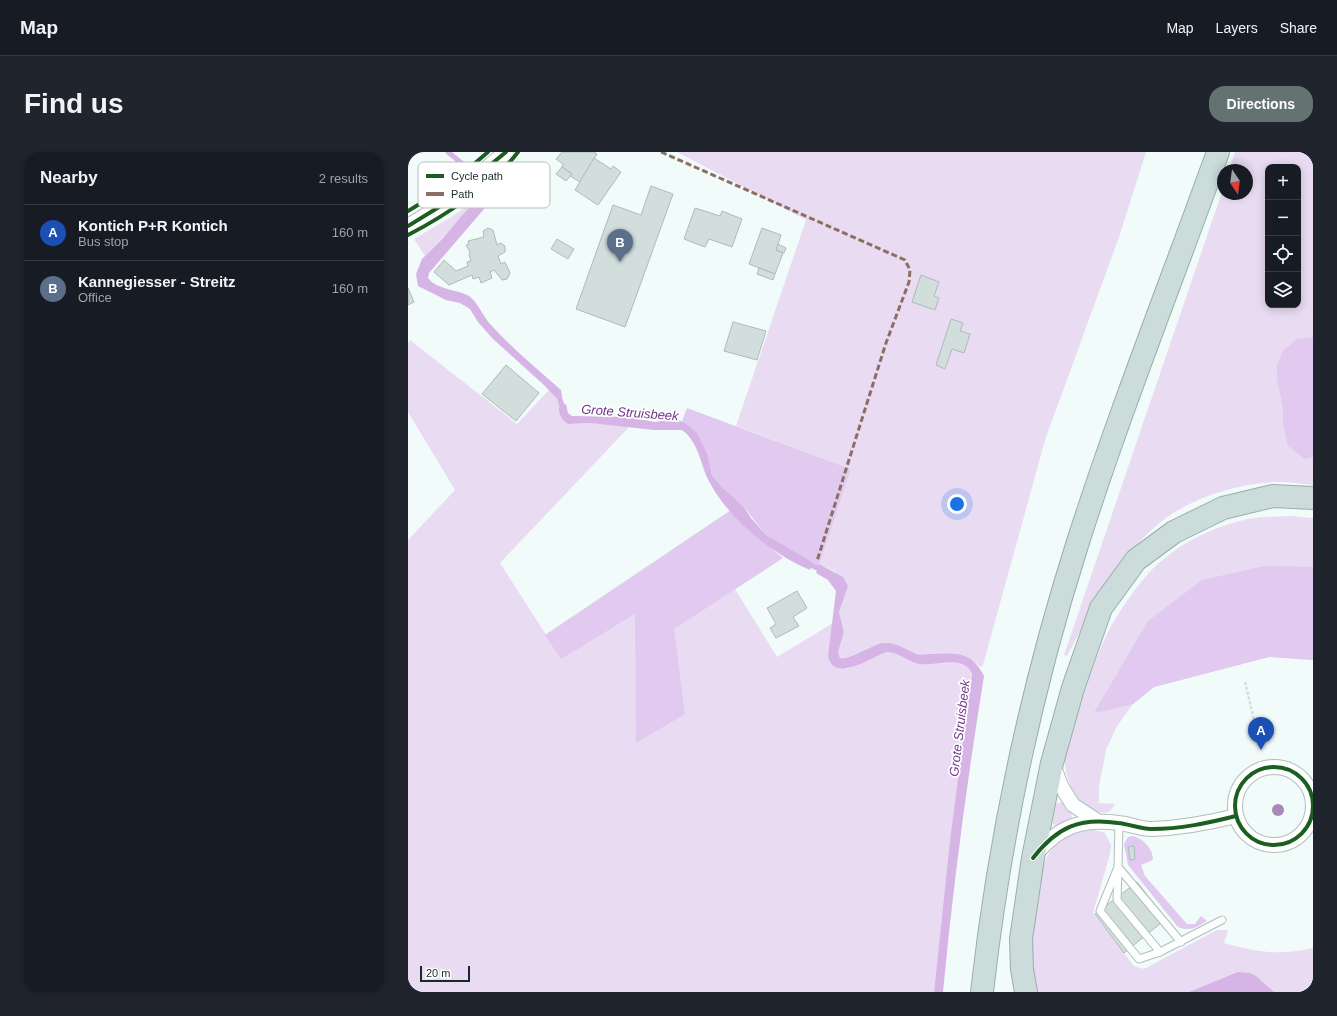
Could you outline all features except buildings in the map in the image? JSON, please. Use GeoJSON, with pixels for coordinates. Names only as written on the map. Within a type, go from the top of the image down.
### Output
{"type":"FeatureCollection","features":[{"type":"Feature","properties":{"kind":"highway"},"geometry":{"type":"LineString","coordinates":[[982,992],[997,887],[1017,777],[1058,608],[1102,471],[1218,152]]}},
{"type":"Feature","properties":{"kind":"highway"},"geometry":{"type":"LineString","coordinates":[[1026,992],[1022,969],[1021,939],[1033,858],[1052,763],[1073,688],[1101,608],[1136,560],[1174,532],[1223,508],[1273,496],[1313,498]]}},
{"type":"Feature","properties":{"kind":"street"},"geometry":{"type":"LineString","coordinates":[[494,162],[506,152]]}},
{"type":"Feature","properties":{"kind":"street"},"geometry":{"type":"LineString","coordinates":[[408,226],[437,208]]}},
{"type":"Feature","properties":{"kind":"street"},"geometry":{"type":"LineString","coordinates":[[1052,763],[1061,786],[1073,805],[1096,820]]}},
{"type":"Feature","properties":{"kind":"street"},"geometry":{"type":"LineString","coordinates":[[1276,767],[1290,770],[1299,776],[1308,786],[1313,799],[1310,822],[1300,836],[1282,844],[1269,845],[1256,841],[1243,830],[1236,816],[1236,796],[1242,783],[1252,774],[1264,768],[1276,767]]}},
{"type":"Feature","properties":{"kind":"street"},"geometry":{"type":"LineString","coordinates":[[1033,858],[1046,842],[1060,831],[1070,826],[1096,820],[1150,829],[1198,826],[1236,816]]}},
{"type":"Feature","properties":{"kind":"lane"},"geometry":{"type":"LineString","coordinates":[[1119,823],[1117,900],[1160,952]]}},
{"type":"Feature","properties":{"kind":"lane"},"geometry":{"type":"LineString","coordinates":[[1118,867],[1181,942]]}},
{"type":"Feature","properties":{"kind":"lane"},"geometry":{"type":"LineString","coordinates":[[1118,867],[1100,911],[1139,959],[1160,952],[1222,920]]}},
{"type":"Feature","properties":{"kind":"path"},"geometry":{"type":"LineString","coordinates":[[1245,682],[1261,750]]}},
{"type":"Feature","properties":{"kind":"shaded area"},"geometry":{"type":"Polygon","coordinates":[[[677,152],[1146,152],[1119,237],[1045,440],[983,665],[980,667],[974,661],[960,656],[919,654],[892,643],[882,643],[842,659],[840,658],[838,652],[844,632],[839,612],[841,605],[836,572],[819,564],[851,469],[736,426],[806,220],[677,152]]]}},
{"type":"Feature","properties":{"kind":"shaded area"},"geometry":{"type":"Polygon","coordinates":[[[1235,152],[1313,152],[1313,485],[1280,482],[1248,485],[1198,500],[1168,516],[1135,546],[1123,561],[1096,602],[1067,656],[1064,655],[1219,200],[1253,200],[1253,164],[1231,164],[1235,152]]]}},
{"type":"Feature","properties":{"kind":"shaded area"},"geometry":{"type":"Polygon","coordinates":[[[464,208],[470,208],[425,256],[414,239],[464,208]]]}},
{"type":"Feature","properties":{"kind":"shaded area"},"geometry":{"type":"Polygon","coordinates":[[[469,208],[485,208],[429,273],[428,278],[437,285],[472,298],[499,334],[561,390],[562,396],[556,398],[544,385],[493,339],[478,322],[470,309],[460,303],[446,300],[418,286],[416,274],[422,259],[442,239],[469,208]]]}},
{"type":"Feature","properties":{"kind":"shaded area"},"geometry":{"type":"Polygon","coordinates":[[[1313,337],[1313,457],[1305,459],[1288,446],[1283,423],[1283,408],[1277,379],[1277,365],[1283,351],[1297,339],[1313,337]]]}},
{"type":"Feature","properties":{"kind":"shaded area"},"geometry":{"type":"Polygon","coordinates":[[[410,340],[517,424],[549,390],[556,398],[559,396],[563,405],[559,407],[560,414],[562,419],[568,424],[590,423],[629,427],[500,563],[561,658],[635,614],[685,714],[673,629],[735,589],[777,657],[833,623],[828,656],[847,669],[887,652],[891,652],[919,664],[952,663],[960,664],[966,667],[970,672],[972,680],[950,840],[934,992],[408,992],[408,540],[455,490],[408,412],[408,343],[410,340]]]}},
{"type":"Feature","properties":{"kind":"shaded area"},"geometry":{"type":"Polygon","coordinates":[[[566,404],[568,413],[572,416],[628,417],[655,422],[676,419],[685,423],[697,433],[708,456],[712,475],[720,485],[744,507],[751,518],[766,535],[812,562],[810,570],[781,555],[740,523],[718,497],[710,483],[693,441],[682,430],[654,430],[590,423],[568,424],[561,417],[559,412],[559,407],[566,404]]]}},
{"type":"Feature","properties":{"kind":"shaded area"},"geometry":{"type":"Polygon","coordinates":[[[687,408],[851,469],[818,568],[811,566],[766,535],[744,507],[720,485],[712,475],[708,456],[682,421],[687,408]]]}},
{"type":"Feature","properties":{"kind":"shaded area"},"geometry":{"type":"Polygon","coordinates":[[[731,510],[752,532],[783,558],[674,629],[685,714],[636,743],[635,614],[561,659],[545,635],[731,510]]]}},
{"type":"Feature","properties":{"kind":"shaded area"},"geometry":{"type":"Polygon","coordinates":[[[1290,516],[1313,518],[1313,660],[1269,657],[1154,687],[1133,704],[1117,726],[1106,750],[1099,786],[1099,803],[1115,804],[1110,811],[1105,813],[1088,807],[1075,795],[1071,787],[1066,769],[1066,754],[1096,658],[1111,626],[1123,606],[1152,569],[1169,555],[1200,535],[1248,519],[1290,516]]]}},
{"type":"Feature","properties":{"kind":"shaded area"},"geometry":{"type":"Polygon","coordinates":[[[819,564],[843,577],[848,586],[839,612],[844,632],[838,652],[840,658],[854,655],[878,644],[891,643],[917,654],[956,654],[969,658],[979,668],[984,676],[961,834],[943,992],[934,992],[950,840],[972,674],[968,668],[962,664],[919,664],[891,652],[887,652],[863,663],[845,668],[838,668],[832,664],[828,656],[836,591],[828,580],[816,573],[819,564]]]}},
{"type":"Feature","properties":{"kind":"shaded area"},"geometry":{"type":"Polygon","coordinates":[[[1265,566],[1313,567],[1313,660],[1269,657],[1154,687],[1133,704],[1094,713],[1148,621],[1202,580],[1265,566]]]}},
{"type":"Feature","properties":{"kind":"shaded area"},"geometry":{"type":"Polygon","coordinates":[[[1062,802],[1071,812],[1072,818],[1056,826],[1052,823],[1056,804],[1062,802]]]}},
{"type":"Feature","properties":{"kind":"shaded area"},"geometry":{"type":"Polygon","coordinates":[[[1094,830],[1105,833],[1111,845],[1110,854],[1093,913],[1134,966],[1144,969],[1217,930],[1228,930],[1224,943],[1247,949],[1268,952],[1289,952],[1313,948],[1313,992],[1036,992],[1033,960],[1034,917],[1041,876],[1046,860],[1053,848],[1061,840],[1071,834],[1094,830]]]}},
{"type":"Feature","properties":{"kind":"shaded area"},"geometry":{"type":"Polygon","coordinates":[[[1133,836],[1140,839],[1147,845],[1153,856],[1153,860],[1141,865],[1145,876],[1187,924],[1195,924],[1201,916],[1207,921],[1190,929],[1178,927],[1128,865],[1124,844],[1128,837],[1133,836]]]}},
{"type":"Feature","properties":{"kind":"shaded area"},"geometry":{"type":"Polygon","coordinates":[[[1238,972],[1250,973],[1256,976],[1274,992],[1189,992],[1238,972]]]}},
{"type":"Feature","properties":{"kind":"waterway","name":"Grote Struisbeek"},"geometry":{"type":"LineString","coordinates":[[448,152],[460,162]]}},
{"type":"Feature","properties":{"kind":"waterway","name":"Grote Struisbeek"},"geometry":{"type":"LineString","coordinates":[[556,392],[559,396],[564,412]]}},
{"type":"Feature","properties":{"kind":"waterway","name":"Grote Struisbeek"},"geometry":{"type":"LineString","coordinates":[[806,563],[824,571]]}},
{"type":"Feature","properties":{"kind":"marked path"},"geometry":{"type":"LineString","coordinates":[[661,152],[905,260],[910,270],[909,282],[886,343],[817,561]]}},
{"type":"Feature","properties":{"kind":"cycle path"},"geometry":{"type":"LineString","coordinates":[[476,162],[488,152]]}},
{"type":"Feature","properties":{"kind":"cycle path"},"geometry":{"type":"LineString","coordinates":[[494,162],[506,152]]}},
{"type":"Feature","properties":{"kind":"cycle path"},"geometry":{"type":"LineString","coordinates":[[510,162],[518,152]]}},
{"type":"Feature","properties":{"kind":"cycle path"},"geometry":{"type":"LineString","coordinates":[[408,211],[418,205]]}},
{"type":"Feature","properties":{"kind":"cycle path"},"geometry":{"type":"LineString","coordinates":[[408,226],[437,208]]}},
{"type":"Feature","properties":{"kind":"cycle path"},"geometry":{"type":"LineString","coordinates":[[408,235],[454,208]]}},
{"type":"Feature","properties":{"kind":"cycle path"},"geometry":{"type":"LineString","coordinates":[[1274,767],[1289,770],[1296,774],[1306,784],[1310,791],[1313,806],[1310,821],[1306,828],[1296,838],[1289,842],[1274,845],[1259,842],[1252,838],[1242,828],[1238,821],[1235,806],[1238,791],[1242,784],[1252,774],[1259,770],[1274,767]]}},
{"type":"Feature","properties":{"kind":"cycle path"},"geometry":{"type":"LineString","coordinates":[[1033,858],[1042,847],[1060,832],[1081,823],[1104,822],[1147,829],[1162,829],[1194,825],[1236,816]]}},
{"type":"Feature","properties":{"kind":"place","name":"Kannegiesser - Streitz"},"geometry":{"type":"Point","coordinates":[620,262]}},
{"type":"Feature","properties":{"kind":"place","name":"Kontich P+R Kontich"},"geometry":{"type":"Point","coordinates":[1261,750]}}]}
